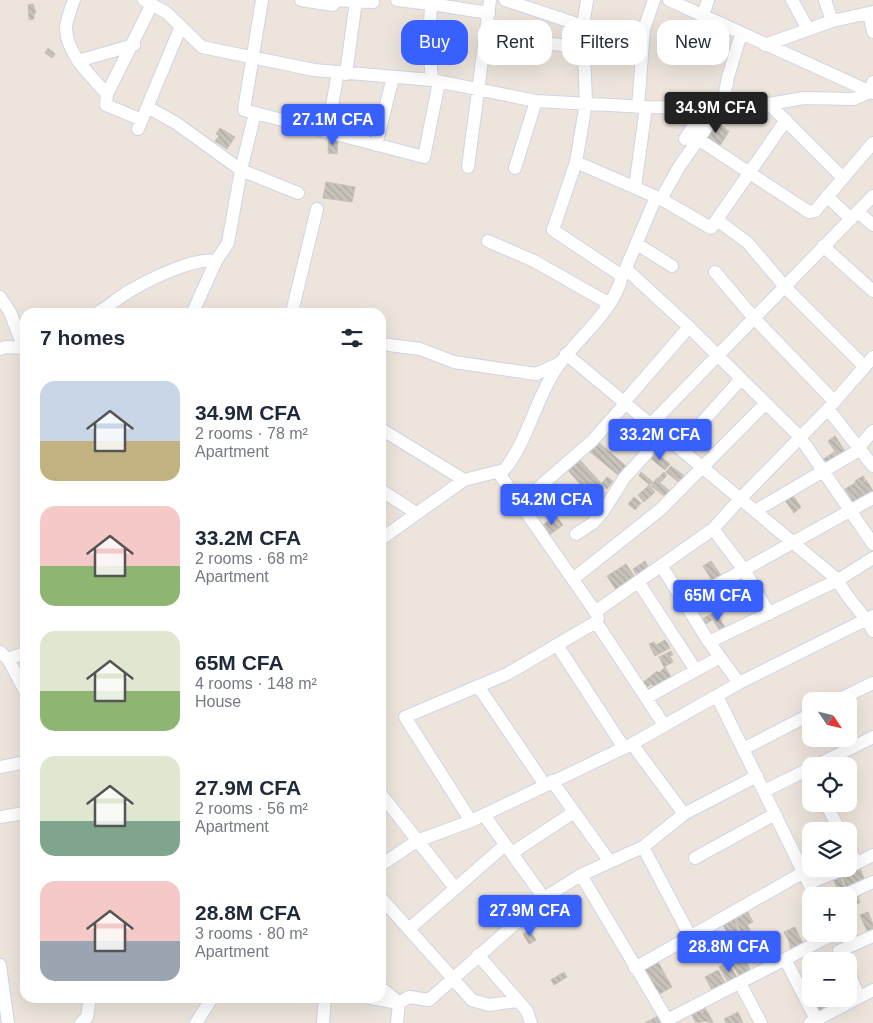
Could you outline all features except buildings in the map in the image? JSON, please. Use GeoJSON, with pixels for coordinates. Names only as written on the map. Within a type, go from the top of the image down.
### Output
{"type":"FeatureCollection","features":[{"type":"Feature","properties":{"kind":"street"},"geometry":{"type":"LineString","coordinates":[[74,0],[66,26],[68,38],[78,61],[107,94]]}},
{"type":"Feature","properties":{"kind":"street"},"geometry":{"type":"LineString","coordinates":[[262,0],[244,110],[424,157],[436,81],[428,46],[431,4]]}},
{"type":"Feature","properties":{"kind":"street"},"geometry":{"type":"LineString","coordinates":[[301,0],[333,5],[334,0],[373,2],[373,0]]}},
{"type":"Feature","properties":{"kind":"street"},"geometry":{"type":"LineString","coordinates":[[397,0],[431,4],[490,6],[488,20]]}},
{"type":"Feature","properties":{"kind":"street"},"geometry":{"type":"LineString","coordinates":[[504,0],[565,20]]}},
{"type":"Feature","properties":{"kind":"street"},"geometry":{"type":"LineString","coordinates":[[584,20],[586,0]]}},
{"type":"Feature","properties":{"kind":"street"},"geometry":{"type":"LineString","coordinates":[[635,187],[642,107],[644,28],[654,0]]}},
{"type":"Feature","properties":{"kind":"street"},"geometry":{"type":"LineString","coordinates":[[703,16],[708,0]]}},
{"type":"Feature","properties":{"kind":"street"},"geometry":{"type":"LineString","coordinates":[[792,0],[808,29]]}},
{"type":"Feature","properties":{"kind":"street"},"geometry":{"type":"LineString","coordinates":[[825,0],[832,21]]}},
{"type":"Feature","properties":{"kind":"street"},"geometry":{"type":"LineString","coordinates":[[327,132],[342,74],[356,1]]}},
{"type":"Feature","properties":{"kind":"street"},"geometry":{"type":"LineString","coordinates":[[672,1],[765,45],[872,89]]}},
{"type":"Feature","properties":{"kind":"street"},"geometry":{"type":"LineString","coordinates":[[182,26],[140,124],[106,104],[107,94],[134,45],[148,2],[167,13],[182,26],[202,47],[342,74],[436,81],[536,101],[642,107],[721,108],[769,104],[804,98],[854,99],[872,89]]}},
{"type":"Feature","properties":{"kind":"street"},"geometry":{"type":"LineString","coordinates":[[765,45],[832,21],[871,13],[873,32]]}},
{"type":"Feature","properties":{"kind":"street"},"geometry":{"type":"LineString","coordinates":[[386,535],[464,480],[481,474],[498,472],[509,464],[563,358],[610,304],[658,198],[698,133],[721,108],[741,34]]}},
{"type":"Feature","properties":{"kind":"street"},"geometry":{"type":"LineString","coordinates":[[78,61],[134,45]]}},
{"type":"Feature","properties":{"kind":"street"},"geometry":{"type":"LineString","coordinates":[[468,168],[482,65]]}},
{"type":"Feature","properties":{"kind":"street"},"geometry":{"type":"LineString","coordinates":[[584,65],[586,103],[576,162],[553,230],[624,273],[689,327],[800,437],[873,544]]}},
{"type":"Feature","properties":{"kind":"street"},"geometry":{"type":"LineString","coordinates":[[376,145],[393,77]]}},
{"type":"Feature","properties":{"kind":"street"},"geometry":{"type":"LineString","coordinates":[[515,168],[536,101]]}},
{"type":"Feature","properties":{"kind":"street"},"geometry":{"type":"LineString","coordinates":[[769,104],[842,177]]}},
{"type":"Feature","properties":{"kind":"street"},"geometry":{"type":"LineString","coordinates":[[147,107],[176,123],[241,170],[298,193]]}},
{"type":"Feature","properties":{"kind":"street"},"geometry":{"type":"LineString","coordinates":[[685,139],[698,133],[705,108]]}},
{"type":"Feature","properties":{"kind":"street"},"geometry":{"type":"LineString","coordinates":[[195,308],[216,261],[228,243],[241,170],[255,113]]}},
{"type":"Feature","properties":{"kind":"street"},"geometry":{"type":"LineString","coordinates":[[576,162],[658,198],[712,228],[786,120]]}},
{"type":"Feature","properties":{"kind":"street"},"geometry":{"type":"LineString","coordinates":[[698,133],[749,174],[809,212],[815,211],[842,177],[873,143]]}},
{"type":"Feature","properties":{"kind":"street"},"geometry":{"type":"LineString","coordinates":[[827,196],[854,215],[873,225]]}},
{"type":"Feature","properties":{"kind":"street"},"geometry":{"type":"LineString","coordinates":[[576,534],[593,522],[604,510],[625,477],[646,454],[655,428],[717,355],[786,288],[823,246],[873,196]]}},
{"type":"Feature","properties":{"kind":"street"},"geometry":{"type":"LineString","coordinates":[[293,308],[317,209]]}},
{"type":"Feature","properties":{"kind":"street"},"geometry":{"type":"LineString","coordinates":[[472,821],[405,717],[507,674],[557,645],[713,529],[831,405],[869,362],[786,288],[748,243],[717,220]]}},
{"type":"Feature","properties":{"kind":"street"},"geometry":{"type":"LineString","coordinates":[[488,241],[534,261],[610,304]]}},
{"type":"Feature","properties":{"kind":"street"},"geometry":{"type":"LineString","coordinates":[[637,244],[672,266]]}},
{"type":"Feature","properties":{"kind":"street"},"geometry":{"type":"LineString","coordinates":[[823,246],[873,291]]}},
{"type":"Feature","properties":{"kind":"street"},"geometry":{"type":"LineString","coordinates":[[105,308],[143,284],[199,261],[216,261]]}},
{"type":"Feature","properties":{"kind":"street"},"geometry":{"type":"LineString","coordinates":[[716,272],[831,405],[873,466]]}},
{"type":"Feature","properties":{"kind":"street"},"geometry":{"type":"LineString","coordinates":[[0,297],[10,312],[20,337]]}},
{"type":"Feature","properties":{"kind":"street"},"geometry":{"type":"LineString","coordinates":[[520,503],[592,441],[689,327]]}},
{"type":"Feature","properties":{"kind":"street"},"geometry":{"type":"LineString","coordinates":[[386,345],[420,349],[454,362],[536,374],[563,358]]}},
{"type":"Feature","properties":{"kind":"street"},"geometry":{"type":"LineString","coordinates":[[0,349],[20,347]]}},
{"type":"Feature","properties":{"kind":"street"},"geometry":{"type":"LineString","coordinates":[[563,358],[625,403],[838,580],[845,596],[870,617],[873,632]]}},
{"type":"Feature","properties":{"kind":"street"},"geometry":{"type":"LineString","coordinates":[[679,448],[741,379]]}},
{"type":"Feature","properties":{"kind":"street"},"geometry":{"type":"LineString","coordinates":[[573,579],[661,509],[766,403]]}},
{"type":"Feature","properties":{"kind":"street"},"geometry":{"type":"LineString","coordinates":[[755,511],[860,448],[873,431]]}},
{"type":"Feature","properties":{"kind":"street"},"geometry":{"type":"LineString","coordinates":[[386,433],[464,480]]}},
{"type":"Feature","properties":{"kind":"street"},"geometry":{"type":"LineString","coordinates":[[498,472],[573,579],[664,725]]}},
{"type":"Feature","properties":{"kind":"street"},"geometry":{"type":"LineString","coordinates":[[386,493],[416,513]]}},
{"type":"Feature","properties":{"kind":"street"},"geometry":{"type":"LineString","coordinates":[[684,603],[873,498]]}},
{"type":"Feature","properties":{"kind":"street"},"geometry":{"type":"LineString","coordinates":[[713,529],[744,570],[769,614]]}},
{"type":"Feature","properties":{"kind":"street"},"geometry":{"type":"LineString","coordinates":[[709,642],[838,580],[873,558]]}},
{"type":"Feature","properties":{"kind":"street"},"geometry":{"type":"LineString","coordinates":[[662,567],[709,642],[740,683]]}},
{"type":"Feature","properties":{"kind":"street"},"geometry":{"type":"LineString","coordinates":[[638,583],[695,669]]}},
{"type":"Feature","properties":{"kind":"street"},"geometry":{"type":"LineString","coordinates":[[386,862],[416,841],[472,821],[628,746],[740,683],[870,617]]}},
{"type":"Feature","properties":{"kind":"street"},"geometry":{"type":"LineString","coordinates":[[557,645],[628,746],[684,814]]}},
{"type":"Feature","properties":{"kind":"street"},"geometry":{"type":"LineString","coordinates":[[20,653],[4,655],[20,682]]}},
{"type":"Feature","properties":{"kind":"street"},"geometry":{"type":"LineString","coordinates":[[646,698],[695,669],[720,657]]}},
{"type":"Feature","properties":{"kind":"street"},"geometry":{"type":"LineString","coordinates":[[854,692],[873,682]]}},
{"type":"Feature","properties":{"kind":"street"},"geometry":{"type":"LineString","coordinates":[[478,686],[548,783],[574,812],[610,862]]}},
{"type":"Feature","properties":{"kind":"street"},"geometry":{"type":"LineString","coordinates":[[717,696],[811,887]]}},
{"type":"Feature","properties":{"kind":"street"},"geometry":{"type":"LineString","coordinates":[[744,749],[802,719]]}},
{"type":"Feature","properties":{"kind":"street"},"geometry":{"type":"LineString","coordinates":[[835,757],[873,737]]}},
{"type":"Feature","properties":{"kind":"street"},"geometry":{"type":"LineString","coordinates":[[0,767],[20,763]]}},
{"type":"Feature","properties":{"kind":"street"},"geometry":{"type":"LineString","coordinates":[[764,791],[802,774]]}},
{"type":"Feature","properties":{"kind":"street"},"geometry":{"type":"LineString","coordinates":[[386,1001],[399,1003],[409,998],[430,1000],[478,955],[544,898],[581,875],[643,847],[684,814],[757,776]]}},
{"type":"Feature","properties":{"kind":"street"},"geometry":{"type":"LineString","coordinates":[[386,801],[455,888]]}},
{"type":"Feature","properties":{"kind":"street"},"geometry":{"type":"LineString","coordinates":[[409,929],[455,888],[508,849],[574,812]]}},
{"type":"Feature","properties":{"kind":"street"},"geometry":{"type":"LineString","coordinates":[[0,817],[20,814]]}},
{"type":"Feature","properties":{"kind":"street"},"geometry":{"type":"LineString","coordinates":[[695,858],[776,814]]}},
{"type":"Feature","properties":{"kind":"street"},"geometry":{"type":"LineString","coordinates":[[484,815],[544,898]]}},
{"type":"Feature","properties":{"kind":"street"},"geometry":{"type":"LineString","coordinates":[[643,847],[690,936]]}},
{"type":"Feature","properties":{"kind":"street"},"geometry":{"type":"LineString","coordinates":[[857,863],[873,855]]}},
{"type":"Feature","properties":{"kind":"street"},"geometry":{"type":"LineString","coordinates":[[581,875],[668,1022],[817,942]]}},
{"type":"Feature","properties":{"kind":"street"},"geometry":{"type":"LineString","coordinates":[[635,968],[690,936],[811,877]]}},
{"type":"Feature","properties":{"kind":"street"},"geometry":{"type":"LineString","coordinates":[[857,889],[873,882]]}},
{"type":"Feature","properties":{"kind":"street"},"geometry":{"type":"LineString","coordinates":[[386,904],[472,1000],[480,1004],[500,1005],[517,1001]]}},
{"type":"Feature","properties":{"kind":"street"},"geometry":{"type":"LineString","coordinates":[[848,952],[873,936]]}},
{"type":"Feature","properties":{"kind":"street"},"geometry":{"type":"LineString","coordinates":[[478,955],[527,1010],[531,1023]]}},
{"type":"Feature","properties":{"kind":"street"},"geometry":{"type":"LineString","coordinates":[[785,959],[815,1022],[873,990]]}},
{"type":"Feature","properties":{"kind":"street"},"geometry":{"type":"LineString","coordinates":[[0,965],[8,1023]]}},
{"type":"Feature","properties":{"kind":"street"},"geometry":{"type":"LineString","coordinates":[[740,983],[761,1023]]}},
{"type":"Feature","properties":{"kind":"street"},"geometry":{"type":"LineString","coordinates":[[857,990],[860,997]]}},
{"type":"Feature","properties":{"kind":"street"},"geometry":{"type":"LineString","coordinates":[[386,992],[399,1003]]}},
{"type":"Feature","properties":{"kind":"street"},"geometry":{"type":"LineString","coordinates":[[81,1023],[87,1018],[89,1003]]}},
{"type":"Feature","properties":{"kind":"street"},"geometry":{"type":"LineString","coordinates":[[196,1023],[209,1003]]}},
{"type":"Feature","properties":{"kind":"street"},"geometry":{"type":"LineString","coordinates":[[323,1023],[325,1003]]}},
{"type":"Feature","properties":{"kind":"street"},"geometry":{"type":"LineString","coordinates":[[396,1023],[399,1003]]}}]}
